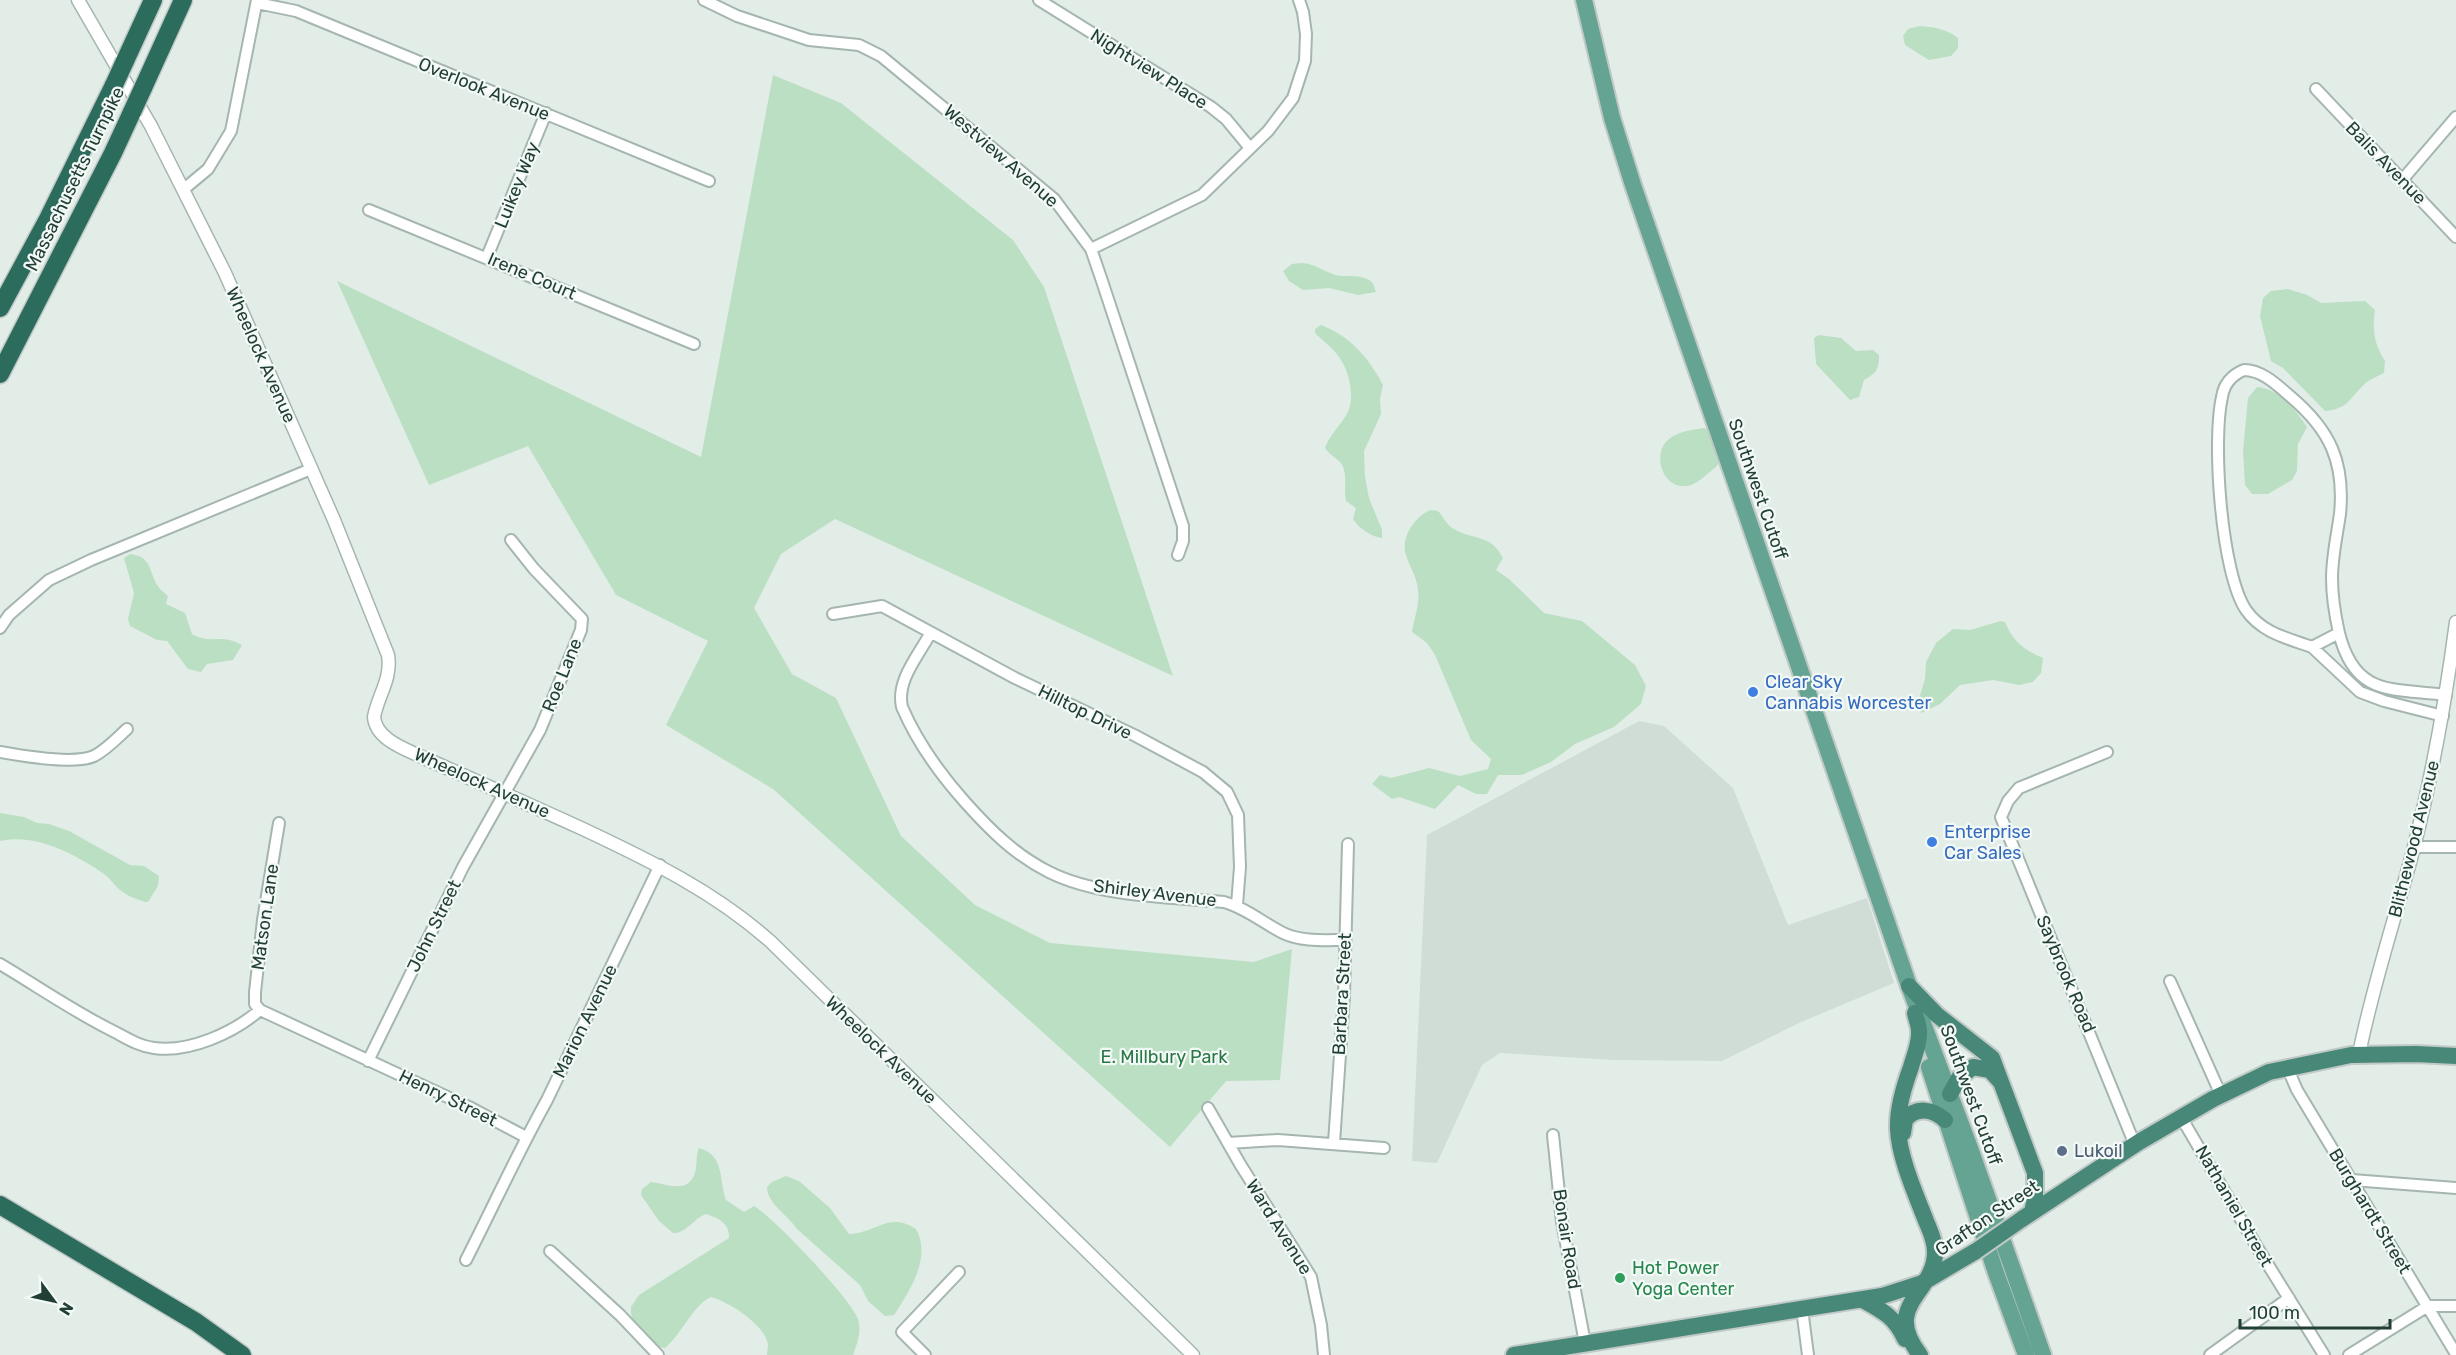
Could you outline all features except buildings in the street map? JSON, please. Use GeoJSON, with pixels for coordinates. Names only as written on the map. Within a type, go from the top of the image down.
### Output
{"type":"FeatureCollection","features":[{"type":"Feature","properties":{"kind":"highway","name":"Massachusetts Turnpike"},"geometry":{"type":"LineString","coordinates":[[0,308],[48,219],[153,0]]}},
{"type":"Feature","properties":{"kind":"highway","name":"Massachusetts Turnpike"},"geometry":{"type":"LineString","coordinates":[[0,374],[114,153],[183,0]]}},
{"type":"Feature","properties":{"kind":"highway"},"geometry":{"type":"LineString","coordinates":[[1909,986],[1937,1015],[1992,1059],[2035,1173],[2035,1199],[2027,1216]]}},
{"type":"Feature","properties":{"kind":"highway","name":"Southwest Cutoff"},"geometry":{"type":"LineString","coordinates":[[1915,1013],[1919,1032]]}},
{"type":"Feature","properties":{"kind":"highway"},"geometry":{"type":"LineString","coordinates":[[1919,1032],[1916,1051],[1904,1089],[1898,1127],[1905,1161],[1934,1239],[1933,1266],[1908,1310],[1906,1322],[1908,1336],[1920,1355]]}},
{"type":"Feature","properties":{"kind":"highway","name":"Grafton Street"},"geometry":{"type":"LineString","coordinates":[[1514,1355],[1863,1300],[1904,1290],[1922,1283],[1962,1260],[2135,1144],[2221,1095],[2269,1072],[2359,1054],[2456,1056]]}},
{"type":"Feature","properties":{"kind":"highway"},"geometry":{"type":"LineString","coordinates":[[1950,1094],[1959,1078],[1973,1067],[1990,1070],[2001,1082]]}},
{"type":"Feature","properties":{"kind":"highway"},"geometry":{"type":"LineString","coordinates":[[1945,1120],[1934,1112],[1925,1110],[1913,1113],[1905,1120],[1904,1137],[1938,1243],[1952,1256],[1962,1260]]}},
{"type":"Feature","properties":{"kind":"highway"},"geometry":{"type":"LineString","coordinates":[[2035,1173],[2047,1182],[2067,1188]]}},
{"type":"Feature","properties":{"kind":"highway"},"geometry":{"type":"LineString","coordinates":[[0,1205],[196,1322],[242,1355]]}},
{"type":"Feature","properties":{"kind":"highway"},"geometry":{"type":"LineString","coordinates":[[0,1219],[187,1329],[226,1355]]}},
{"type":"Feature","properties":{"kind":"highway"},"geometry":{"type":"LineString","coordinates":[[1863,1300],[1897,1323],[1914,1355]]}},
{"type":"Feature","properties":{"kind":"main road","name":"Southwest Cutoff"},"geometry":{"type":"LineString","coordinates":[[1584,0],[1612,118],[1634,185],[1909,986],[2043,1355]]}},
{"type":"Feature","properties":{"kind":"main road","name":"Southwest Cutoff"},"geometry":{"type":"LineString","coordinates":[[1909,986],[1915,1013]]}},
{"type":"Feature","properties":{"kind":"main road","name":"Southwest Cutoff"},"geometry":{"type":"LineString","coordinates":[[1919,1032],[1945,1120],[2026,1355]]}},
{"type":"Feature","properties":{"kind":"street","name":"Wheelock Avenue"},"geometry":{"type":"LineString","coordinates":[[78,0],[151,126],[184,189],[248,324],[349,557],[388,655],[387,682],[374,717],[379,732],[397,745],[660,865],[723,903],[771,942],[1193,1355]]}},
{"type":"Feature","properties":{"kind":"street","name":"Westview Avenue"},"geometry":{"type":"LineString","coordinates":[[704,0],[737,16],[809,40],[859,45],[881,56],[1054,199],[1091,249],[1183,526],[1183,541],[1178,555]]}},
{"type":"Feature","properties":{"kind":"street","name":"Nightview Place"},"geometry":{"type":"LineString","coordinates":[[1039,0],[1211,107],[1226,119],[1250,148]]}},
{"type":"Feature","properties":{"kind":"street"},"geometry":{"type":"LineString","coordinates":[[1091,249],[1202,195],[1268,131],[1293,98],[1305,61],[1306,34],[1299,0]]}},
{"type":"Feature","properties":{"kind":"street"},"geometry":{"type":"LineString","coordinates":[[184,189],[208,169],[231,131],[257,2]]}},
{"type":"Feature","properties":{"kind":"street","name":"Overlook Avenue"},"geometry":{"type":"LineString","coordinates":[[257,2],[296,11],[328,27],[546,113],[709,181]]}},
{"type":"Feature","properties":{"kind":"street","name":"Balis Avenue"},"geometry":{"type":"LineString","coordinates":[[2316,89],[2456,237]]}},
{"type":"Feature","properties":{"kind":"street","name":"Luikey Way"},"geometry":{"type":"LineString","coordinates":[[488,257],[546,113]]}},
{"type":"Feature","properties":{"kind":"street"},"geometry":{"type":"LineString","coordinates":[[2403,179],[2456,117]]}},
{"type":"Feature","properties":{"kind":"street","name":"Irene Court"},"geometry":{"type":"LineString","coordinates":[[369,210],[488,257],[694,344]]}},
{"type":"Feature","properties":{"kind":"street"},"geometry":{"type":"LineString","coordinates":[[2443,716],[2370,697],[2360,692],[2312,647],[2282,638],[2260,625],[2245,609],[2234,583],[2224,535],[2219,480],[2220,416],[2225,388],[2233,376],[2244,370],[2266,377],[2300,405],[2324,431],[2335,453],[2342,485],[2332,578],[2339,633],[2348,662],[2353,670],[2374,684],[2397,690],[2446,696]]}},
{"type":"Feature","properties":{"kind":"street"},"geometry":{"type":"LineString","coordinates":[[0,628],[9,615],[49,580],[91,560],[310,469]]}},
{"type":"Feature","properties":{"kind":"street","name":"Roe Lane"},"geometry":{"type":"LineString","coordinates":[[506,794],[540,730],[581,630],[582,619],[534,570],[511,540]]}},
{"type":"Feature","properties":{"kind":"street","name":"Hilltop Drive"},"geometry":{"type":"LineString","coordinates":[[833,614],[882,606],[1026,684],[1134,735],[1203,772],[1227,792],[1235,807],[1240,825],[1237,905]]}},
{"type":"Feature","properties":{"kind":"street","name":"Blithewood Avenue"},"geometry":{"type":"LineString","coordinates":[[2359,1054],[2371,998],[2414,847],[2443,716],[2456,622]]}},
{"type":"Feature","properties":{"kind":"street"},"geometry":{"type":"LineString","coordinates":[[2312,647],[2339,633]]}},
{"type":"Feature","properties":{"kind":"street","name":"Shirley Avenue"},"geometry":{"type":"LineString","coordinates":[[930,634],[902,684],[900,698],[902,707],[934,763],[994,834],[1037,865],[1068,880],[1123,892],[1224,902],[1237,905],[1284,933],[1315,940],[1345,940]]}},
{"type":"Feature","properties":{"kind":"street"},"geometry":{"type":"LineString","coordinates":[[0,752],[52,758],[91,757],[127,729]]}},
{"type":"Feature","properties":{"kind":"street","name":"Saybrook Road"},"geometry":{"type":"LineString","coordinates":[[2107,752],[2019,788],[2001,817],[2135,1144]]}},
{"type":"Feature","properties":{"kind":"street","name":"John Street"},"geometry":{"type":"LineString","coordinates":[[368,1061],[464,867],[506,794]]}},
{"type":"Feature","properties":{"kind":"street","name":"Matson Lane"},"geometry":{"type":"LineString","coordinates":[[260,1010],[255,1004],[255,992],[263,920],[279,823]]}},
{"type":"Feature","properties":{"kind":"street","name":"Barbara Street"},"geometry":{"type":"LineString","coordinates":[[1334,1143],[1344,996],[1348,844]]}},
{"type":"Feature","properties":{"kind":"street"},"geometry":{"type":"LineString","coordinates":[[2414,847],[2456,847]]}},
{"type":"Feature","properties":{"kind":"street","name":"Marion Avenue"},"geometry":{"type":"LineString","coordinates":[[466,1260],[509,1176],[526,1137],[547,1100],[660,865]]}},
{"type":"Feature","properties":{"kind":"street"},"geometry":{"type":"LineString","coordinates":[[0,964],[93,1021],[127,1039],[153,1048],[183,1047],[203,1041],[235,1028],[260,1010]]}},
{"type":"Feature","properties":{"kind":"street"},"geometry":{"type":"LineString","coordinates":[[2170,981],[2221,1095]]}},
{"type":"Feature","properties":{"kind":"street","name":"Henry Street"},"geometry":{"type":"LineString","coordinates":[[260,1010],[469,1107],[526,1137]]}},
{"type":"Feature","properties":{"kind":"street","name":"Burghardt Street"},"geometry":{"type":"LineString","coordinates":[[2287,1067],[2297,1090],[2456,1354]]}},
{"type":"Feature","properties":{"kind":"street","name":"Ward Avenue"},"geometry":{"type":"LineString","coordinates":[[1208,1108],[1245,1173],[1305,1263],[1311,1277],[1321,1324],[1324,1355]]}},
{"type":"Feature","properties":{"kind":"street","name":"Nathaniel Street"},"geometry":{"type":"LineString","coordinates":[[2181,1117],[2324,1355]]}},
{"type":"Feature","properties":{"kind":"street","name":"Bonair Road"},"geometry":{"type":"LineString","coordinates":[[1553,1135],[1562,1222],[1585,1343]]}},
{"type":"Feature","properties":{"kind":"street"},"geometry":{"type":"LineString","coordinates":[[1228,1143],[1278,1140],[1384,1148]]}},
{"type":"Feature","properties":{"kind":"street"},"geometry":{"type":"LineString","coordinates":[[2352,1180],[2456,1188]]}},
{"type":"Feature","properties":{"kind":"street"},"geometry":{"type":"LineString","coordinates":[[550,1251],[658,1355]]}},
{"type":"Feature","properties":{"kind":"street"},"geometry":{"type":"LineString","coordinates":[[925,1355],[902,1332],[959,1272]]}},
{"type":"Feature","properties":{"kind":"street"},"geometry":{"type":"LineString","coordinates":[[2210,1355],[2289,1298]]}},
{"type":"Feature","properties":{"kind":"street"},"geometry":{"type":"LineString","coordinates":[[2349,1355],[2428,1306],[2456,1306]]}},
{"type":"Feature","properties":{"kind":"street"},"geometry":{"type":"LineString","coordinates":[[1802,1309],[1808,1355]]}},
{"type":"Feature","properties":{"kind":"shaded area"},"geometry":{"type":"Polygon","coordinates":[[[1639,721],[1664,726],[1733,788],[1788,925],[1867,898],[1894,983],[1799,1023],[1722,1061],[1613,1060],[1500,1053],[1482,1065],[1437,1163],[1412,1161],[1427,835],[1639,721]]]}},
{"type":"Feature","properties":{"kind":"green space"},"geometry":{"type":"Polygon","coordinates":[[[1919,26],[1949,32],[1958,38],[1958,48],[1951,56],[1929,60],[1905,45],[1903,36],[1908,29],[1919,26]]]}},
{"type":"Feature","properties":{"kind":"green space","name":"E. Millbury Park"},"geometry":{"type":"Polygon","coordinates":[[[773,75],[841,103],[1013,240],[1044,287],[1173,676],[835,519],[781,554],[754,608],[792,674],[836,698],[901,836],[975,905],[1050,943],[1254,962],[1292,949],[1280,1080],[1226,1081],[1170,1147],[773,789],[666,725],[708,641],[616,595],[528,446],[429,485],[337,281],[701,457],[773,75]]]}},
{"type":"Feature","properties":{"kind":"green space"},"geometry":{"type":"Polygon","coordinates":[[[1301,263],[1336,275],[1366,278],[1372,282],[1376,292],[1358,295],[1329,288],[1303,290],[1289,281],[1283,271],[1292,264],[1301,263]]]}},
{"type":"Feature","properties":{"kind":"green space"},"geometry":{"type":"Polygon","coordinates":[[[2288,289],[2307,295],[2321,303],[2365,301],[2375,310],[2375,336],[2378,349],[2385,361],[2384,373],[2367,382],[2340,408],[2325,411],[2283,368],[2271,361],[2260,316],[2263,298],[2271,291],[2288,289]]]}},
{"type":"Feature","properties":{"kind":"green space"},"geometry":{"type":"Polygon","coordinates":[[[1321,325],[1341,335],[1358,349],[1383,385],[1380,399],[1381,414],[1364,451],[1369,498],[1382,530],[1382,538],[1366,532],[1353,519],[1356,508],[1346,501],[1343,466],[1325,448],[1348,412],[1351,391],[1343,362],[1315,333],[1315,329],[1321,325]]]}},
{"type":"Feature","properties":{"kind":"green space"},"geometry":{"type":"Polygon","coordinates":[[[1819,335],[1841,338],[1856,351],[1873,350],[1879,355],[1876,370],[1864,380],[1859,397],[1850,400],[1816,364],[1814,338],[1819,335]]]}},
{"type":"Feature","properties":{"kind":"green space"},"geometry":{"type":"Polygon","coordinates":[[[2257,387],[2265,388],[2279,396],[2292,407],[2307,427],[2298,444],[2297,471],[2292,480],[2268,494],[2252,494],[2245,485],[2243,451],[2248,398],[2257,387]]]}},
{"type":"Feature","properties":{"kind":"green space"},"geometry":{"type":"Polygon","coordinates":[[[1704,428],[1708,430],[1719,461],[1717,466],[1691,485],[1674,484],[1667,478],[1660,463],[1663,446],[1677,434],[1704,428]]]}},
{"type":"Feature","properties":{"kind":"green space"},"geometry":{"type":"Polygon","coordinates":[[[1431,510],[1438,511],[1452,528],[1493,545],[1503,558],[1496,570],[1509,579],[1544,613],[1582,621],[1635,665],[1646,686],[1641,704],[1614,727],[1575,744],[1551,762],[1522,775],[1498,775],[1487,794],[1476,794],[1458,785],[1435,809],[1399,797],[1392,799],[1372,784],[1380,775],[1391,778],[1429,768],[1460,776],[1488,769],[1491,759],[1471,740],[1435,655],[1427,643],[1412,632],[1418,606],[1418,590],[1406,555],[1405,542],[1414,522],[1431,510]]]}},
{"type":"Feature","properties":{"kind":"green space"},"geometry":{"type":"Polygon","coordinates":[[[130,554],[145,560],[157,585],[168,596],[166,604],[185,613],[192,634],[205,639],[228,640],[242,645],[233,660],[207,664],[201,672],[188,669],[167,641],[157,640],[130,626],[128,619],[134,593],[124,558],[130,554]]]}},
{"type":"Feature","properties":{"kind":"green space"},"geometry":{"type":"Polygon","coordinates":[[[2001,621],[2005,622],[2020,644],[2043,658],[2041,673],[2033,682],[2019,685],[1993,680],[1960,685],[1940,704],[1921,713],[1918,702],[1925,679],[1926,662],[1936,643],[1953,629],[1970,630],[2001,621]]]}},
{"type":"Feature","properties":{"kind":"green space"},"geometry":{"type":"Polygon","coordinates":[[[0,813],[24,817],[37,823],[49,824],[69,831],[130,865],[144,866],[159,876],[158,886],[148,902],[145,902],[126,894],[93,867],[55,847],[27,840],[0,841],[0,813]]]}},
{"type":"Feature","properties":{"kind":"green space"},"geometry":{"type":"Polygon","coordinates":[[[699,1148],[713,1156],[717,1163],[726,1200],[744,1212],[754,1206],[764,1213],[841,1294],[858,1319],[858,1337],[853,1355],[767,1355],[768,1343],[758,1327],[734,1308],[711,1297],[698,1307],[665,1348],[652,1343],[640,1333],[631,1314],[631,1307],[639,1295],[729,1238],[726,1225],[706,1214],[682,1231],[673,1233],[659,1221],[641,1195],[642,1189],[651,1182],[678,1186],[689,1182],[696,1168],[699,1148]]]}},
{"type":"Feature","properties":{"kind":"green space"},"geometry":{"type":"Polygon","coordinates":[[[786,1176],[799,1181],[830,1208],[849,1234],[859,1233],[890,1222],[906,1224],[916,1229],[920,1240],[920,1263],[912,1285],[894,1315],[885,1316],[868,1301],[860,1285],[797,1229],[770,1199],[767,1187],[772,1182],[786,1176]]]}},
{"type":"Feature","properties":{"kind":"place","name":"Clear Sky Cannabis Worcester"},"geometry":{"type":"Point","coordinates":[1753,692]}},
{"type":"Feature","properties":{"kind":"place","name":"Enterprise Car Sales"},"geometry":{"type":"Point","coordinates":[1932,842]}},
{"type":"Feature","properties":{"kind":"place","name":"Lukoil"},"geometry":{"type":"Point","coordinates":[2062,1151]}},
{"type":"Feature","properties":{"kind":"place","name":"Hot Power Yoga Center"},"geometry":{"type":"Point","coordinates":[1620,1278]}}]}
